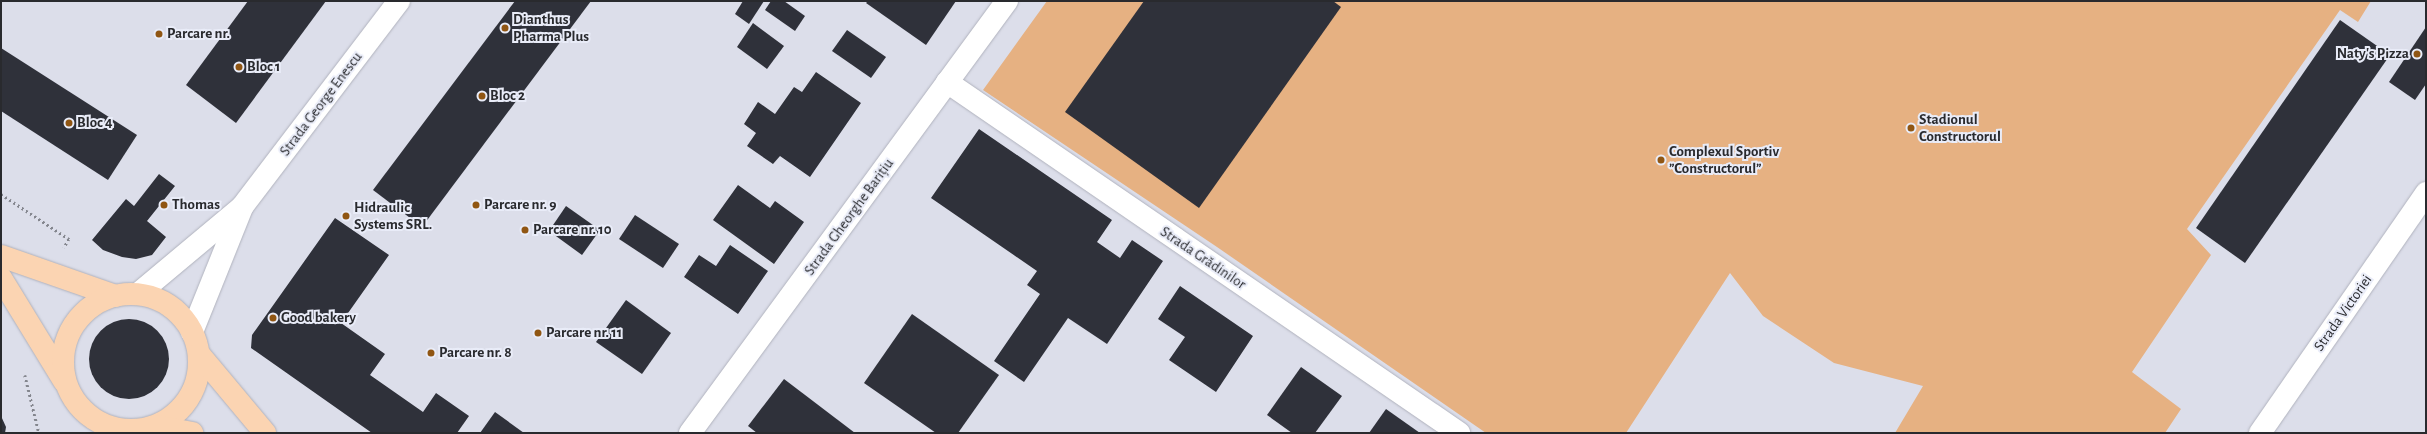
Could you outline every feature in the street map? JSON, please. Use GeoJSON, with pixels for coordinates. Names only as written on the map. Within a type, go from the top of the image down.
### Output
{"type":"FeatureCollection","features":[{"type":"Feature","properties":{"kind":"main road"},"geometry":{"type":"LineString","coordinates":[[1,256],[115,296]]}},
{"type":"Feature","properties":{"kind":"main road"},"geometry":{"type":"LineString","coordinates":[[1,278],[91,426],[192,433]]}},
{"type":"Feature","properties":{"kind":"main road"},"geometry":{"type":"LineString","coordinates":[[66,385],[63,363],[66,340],[78,320],[89,310],[115,296],[138,294],[160,300],[179,314],[192,332],[199,354],[265,433]]}},
{"type":"Feature","properties":{"kind":"main road"},"geometry":{"type":"LineString","coordinates":[[148,429],[175,414],[189,398],[197,377],[199,354]]}},
{"type":"Feature","properties":{"kind":"street","name":"Strada George Enescu"},"geometry":{"type":"LineString","coordinates":[[138,294],[242,207],[399,1]]}},
{"type":"Feature","properties":{"kind":"street","name":"Strada Gheorghe Barițiu"},"geometry":{"type":"LineString","coordinates":[[690,433],[1007,1]]}},
{"type":"Feature","properties":{"kind":"street","name":"Strada Grădinilor"},"geometry":{"type":"LineString","coordinates":[[947,82],[1459,433]]}},
{"type":"Feature","properties":{"kind":"street","name":"Strada Victoriei"},"geometry":{"type":"LineString","coordinates":[[2260,433],[2426,193]]}},
{"type":"Feature","properties":{"kind":"street","name":"Strada George Enescu"},"geometry":{"type":"LineString","coordinates":[[192,332],[242,207]]}},
{"type":"Feature","properties":{"kind":"shaded area","name":"Complexul Sportiv ”Constructorul”"},"geometry":{"type":"Polygon","coordinates":[[[1047,1],[2371,1],[2358,22],[2340,10],[2187,229],[2211,255],[2132,372],[2181,409],[2165,433],[1895,433],[1923,386],[1834,363],[1763,316],[1730,273],[1626,433],[1486,433],[1217,247],[983,90],[1047,1]]]}},
{"type":"Feature","properties":{"kind":"building","name":"Bloc 1"},"geometry":{"type":"Polygon","coordinates":[[[248,1],[326,1],[236,123],[186,85],[248,1]]]}},
{"type":"Feature","properties":{"kind":"building","name":"Bloc 2"},"geometry":{"type":"Polygon","coordinates":[[[515,1],[591,1],[422,227],[373,190],[515,1]]]}},
{"type":"Feature","properties":{"kind":"building"},"geometry":{"type":"Polygon","coordinates":[[[743,1],[764,1],[749,24],[735,14],[743,1]]]}},
{"type":"Feature","properties":{"kind":"building"},"geometry":{"type":"Polygon","coordinates":[[[771,1],[784,1],[805,16],[795,31],[765,10],[771,1]]]}},
{"type":"Feature","properties":{"kind":"building"},"geometry":{"type":"Polygon","coordinates":[[[868,1],[956,1],[926,45],[866,3],[868,1]]]}},
{"type":"Feature","properties":{"kind":"building"},"geometry":{"type":"Polygon","coordinates":[[[1144,1],[1333,1],[1341,7],[1199,208],[1065,112],[1144,1]]]}},
{"type":"Feature","properties":{"kind":"building"},"geometry":{"type":"Polygon","coordinates":[[[2340,20],[2390,55],[2245,263],[2196,228],[2340,20]]]}},
{"type":"Feature","properties":{"kind":"building"},"geometry":{"type":"Polygon","coordinates":[[[753,23],[784,46],[767,69],[737,47],[753,23]]]}},
{"type":"Feature","properties":{"kind":"building","name":"Naty's Pizza"},"geometry":{"type":"Polygon","coordinates":[[[2426,27],[2426,84],[2415,100],[2389,82],[2426,27]]]}},
{"type":"Feature","properties":{"kind":"building"},"geometry":{"type":"Polygon","coordinates":[[[847,30],[886,57],[871,78],[832,51],[847,30]]]}},
{"type":"Feature","properties":{"kind":"building","name":"Bloc 4"},"geometry":{"type":"Polygon","coordinates":[[[1,48],[137,135],[108,180],[1,111],[1,48]]]}},
{"type":"Feature","properties":{"kind":"building"},"geometry":{"type":"Polygon","coordinates":[[[816,72],[861,103],[810,177],[780,156],[773,164],[747,146],[756,133],[744,124],[758,102],[775,114],[794,87],[802,92],[816,72]]]}},
{"type":"Feature","properties":{"kind":"building"},"geometry":{"type":"Polygon","coordinates":[[[979,129],[1112,220],[1097,242],[1120,258],[1132,240],[1163,261],[1107,344],[1068,318],[1024,382],[994,361],[1040,294],[1027,285],[1037,271],[931,198],[979,129]]]}},
{"type":"Feature","properties":{"kind":"building"},"geometry":{"type":"Polygon","coordinates":[[[159,174],[175,186],[147,221],[166,237],[152,255],[136,259],[122,257],[103,250],[92,240],[126,199],[134,206],[159,174]]]}},
{"type":"Feature","properties":{"kind":"building"},"geometry":{"type":"Polygon","coordinates":[[[738,185],[770,208],[775,201],[804,222],[774,264],[713,220],[738,185]]]}},
{"type":"Feature","properties":{"kind":"building"},"geometry":{"type":"Polygon","coordinates":[[[566,206],[600,230],[582,255],[549,231],[566,206]]]}},
{"type":"Feature","properties":{"kind":"building"},"geometry":{"type":"Polygon","coordinates":[[[635,215],[679,244],[663,268],[619,239],[635,215]]]}},
{"type":"Feature","properties":{"kind":"building"},"geometry":{"type":"Polygon","coordinates":[[[335,218],[389,255],[341,323],[385,354],[370,375],[423,412],[436,393],[469,416],[457,433],[372,433],[251,348],[252,335],[335,218]]]}},
{"type":"Feature","properties":{"kind":"building"},"geometry":{"type":"Polygon","coordinates":[[[730,245],[768,271],[738,314],[684,277],[699,255],[716,266],[730,245]]]}},
{"type":"Feature","properties":{"kind":"building"},"geometry":{"type":"Polygon","coordinates":[[[1180,286],[1253,336],[1216,392],[1169,360],[1185,337],[1158,319],[1180,286]]]}},
{"type":"Feature","properties":{"kind":"building"},"geometry":{"type":"Polygon","coordinates":[[[626,300],[671,333],[642,374],[596,342],[626,300]]]}},
{"type":"Feature","properties":{"kind":"building"},"geometry":{"type":"Polygon","coordinates":[[[912,314],[999,375],[958,433],[936,433],[864,383],[912,314]]]}},
{"type":"Feature","properties":{"kind":"building"},"geometry":{"type":"Polygon","coordinates":[[[129,319],[144,322],[157,331],[166,344],[169,359],[166,374],[157,387],[144,396],[129,399],[114,396],[101,387],[92,374],[89,359],[92,344],[101,331],[114,322],[129,319]]]}},
{"type":"Feature","properties":{"kind":"building"},"geometry":{"type":"Polygon","coordinates":[[[1301,367],[1342,396],[1315,433],[1292,433],[1267,415],[1301,367]]]}},
{"type":"Feature","properties":{"kind":"building"},"geometry":{"type":"Polygon","coordinates":[[[784,379],[855,433],[757,433],[748,426],[784,379]]]}},
{"type":"Feature","properties":{"kind":"building"},"geometry":{"type":"Polygon","coordinates":[[[1386,409],[1420,433],[1369,433],[1386,409]]]}},
{"type":"Feature","properties":{"kind":"building"},"geometry":{"type":"Polygon","coordinates":[[[495,412],[524,433],[480,433],[495,412]]]}},
{"type":"Feature","properties":{"kind":"building"},"geometry":{"type":"Polygon","coordinates":[[[1,416],[6,427],[5,433],[1,433],[1,416]]]}},
{"type":"Feature","properties":{"kind":"place","name":"Dianthus Pharma Plus"},"geometry":{"type":"Point","coordinates":[505,28]}},
{"type":"Feature","properties":{"kind":"place","name":"Parcare nr."},"geometry":{"type":"Point","coordinates":[159,34]}},
{"type":"Feature","properties":{"kind":"place","name":"Naty's Pizza"},"geometry":{"type":"Point","coordinates":[2417,54]}},
{"type":"Feature","properties":{"kind":"place","name":"Bloc 1"},"geometry":{"type":"Point","coordinates":[239,67]}},
{"type":"Feature","properties":{"kind":"place","name":"Bloc 2"},"geometry":{"type":"Point","coordinates":[482,96]}},
{"type":"Feature","properties":{"kind":"place","name":"Bloc 4"},"geometry":{"type":"Point","coordinates":[69,123]}},
{"type":"Feature","properties":{"kind":"place","name":"Stadionul Constructorul"},"geometry":{"type":"Point","coordinates":[1911,128]}},
{"type":"Feature","properties":{"kind":"place","name":"Complexul Sportiv ”Constructorul”"},"geometry":{"type":"Point","coordinates":[1661,160]}},
{"type":"Feature","properties":{"kind":"place","name":"Thomas"},"geometry":{"type":"Point","coordinates":[164,205]}},
{"type":"Feature","properties":{"kind":"place","name":"Parcare nr. 9"},"geometry":{"type":"Point","coordinates":[476,205]}},
{"type":"Feature","properties":{"kind":"place","name":"Hidraulic Systems SRL."},"geometry":{"type":"Point","coordinates":[346,216]}},
{"type":"Feature","properties":{"kind":"place","name":"Parcare nr. 10"},"geometry":{"type":"Point","coordinates":[525,230]}},
{"type":"Feature","properties":{"kind":"place","name":"Good bakery"},"geometry":{"type":"Point","coordinates":[273,318]}},
{"type":"Feature","properties":{"kind":"place","name":"Parcare nr. 11"},"geometry":{"type":"Point","coordinates":[538,333]}},
{"type":"Feature","properties":{"kind":"place","name":"Parcare nr. 8"},"geometry":{"type":"Point","coordinates":[431,353]}}]}
